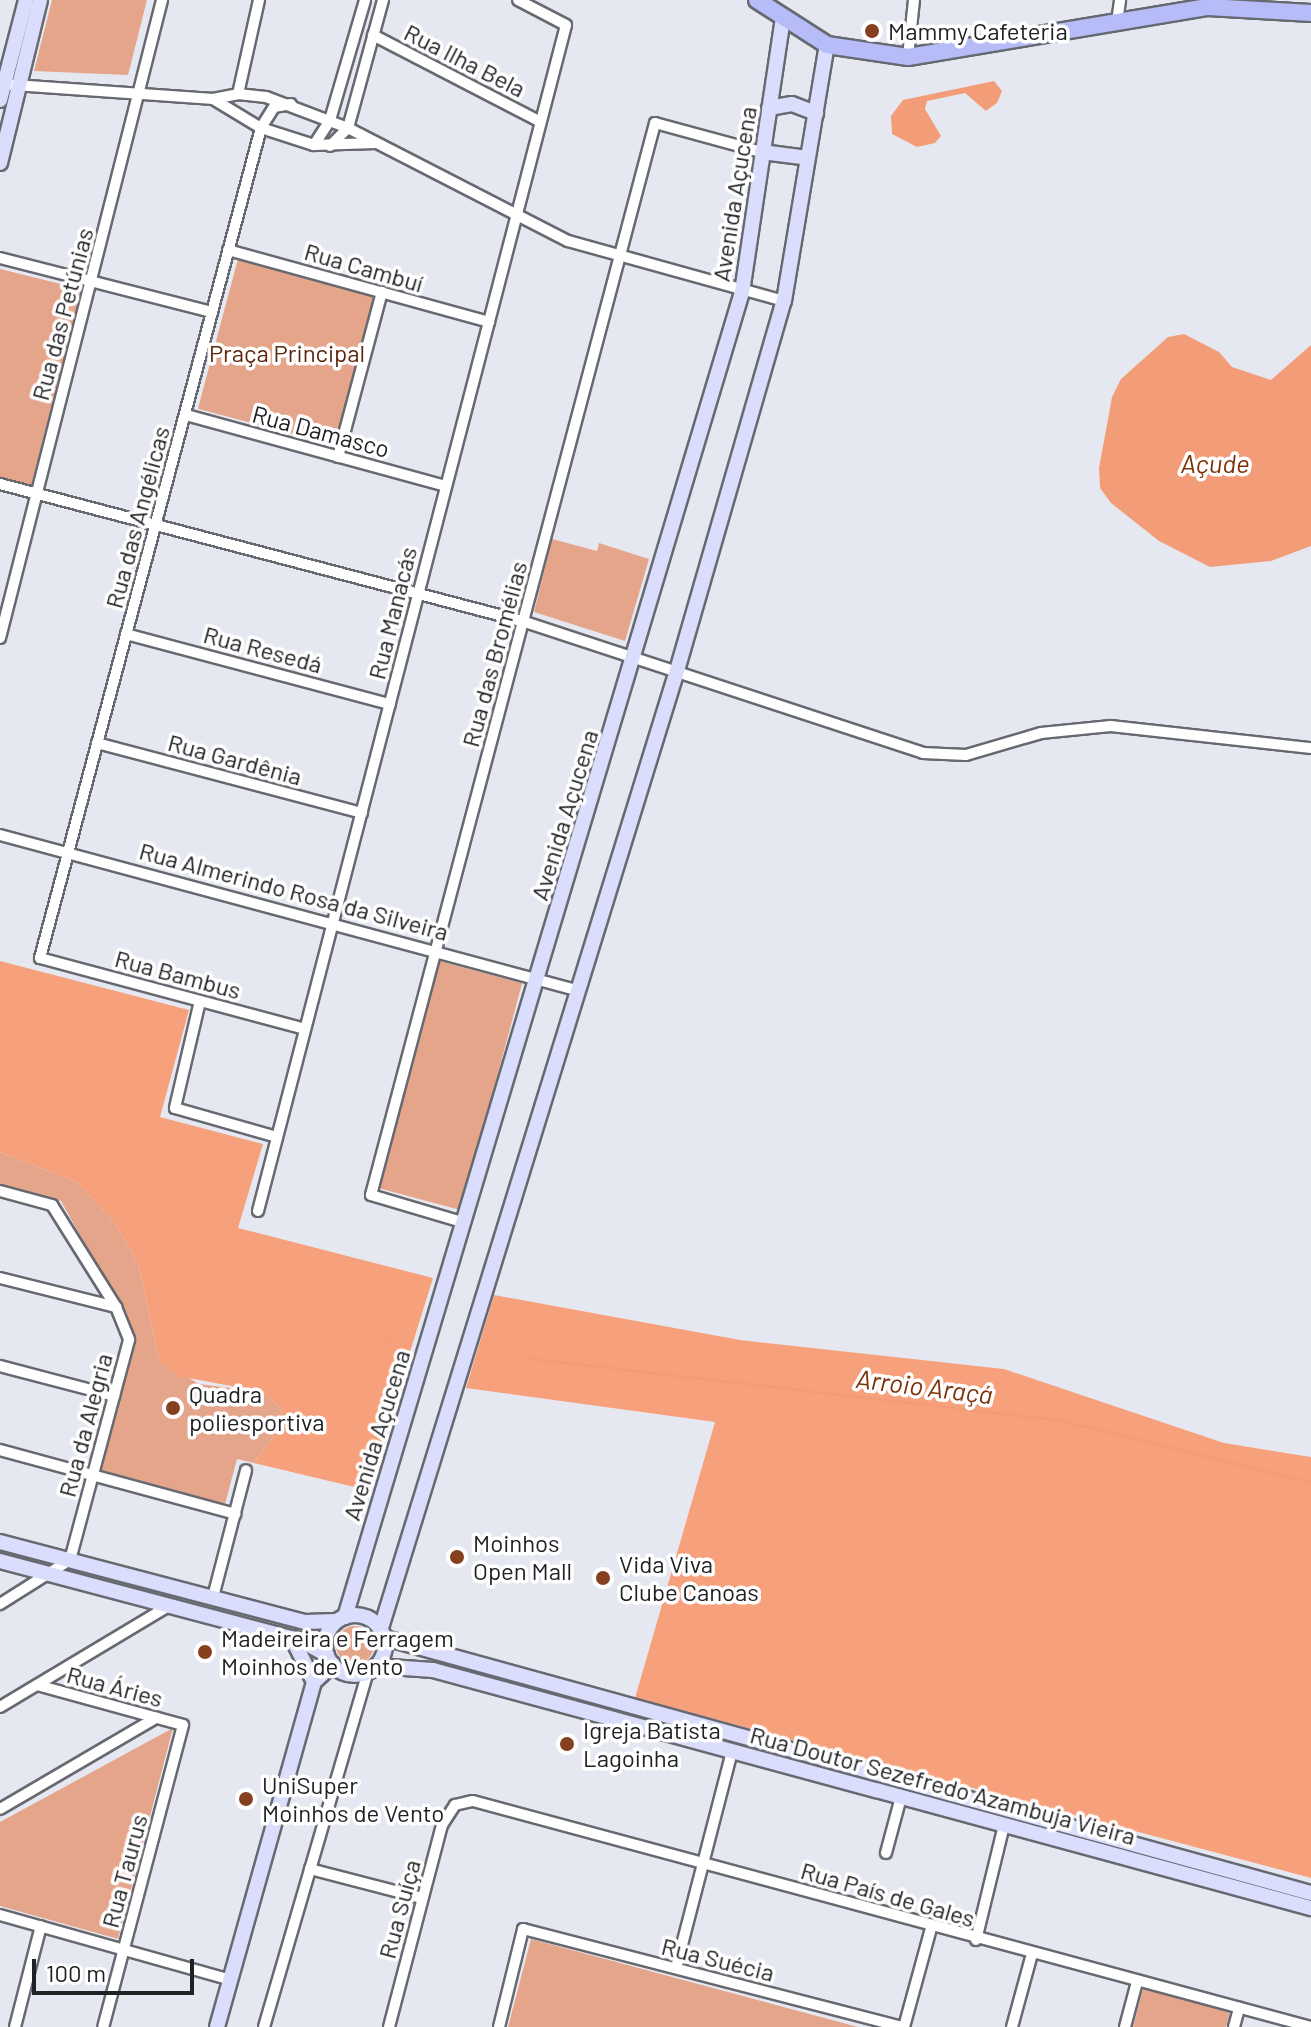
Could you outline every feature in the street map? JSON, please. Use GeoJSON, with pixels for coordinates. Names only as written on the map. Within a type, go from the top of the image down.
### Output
{"type":"FeatureCollection","features":[{"type":"Feature","properties":{"kind":"main road"},"geometry":{"type":"LineString","coordinates":[[0,163],[8,84],[26,0]]}},
{"type":"Feature","properties":{"kind":"main road"},"geometry":{"type":"LineString","coordinates":[[0,100],[40,0]]}},
{"type":"Feature","properties":{"kind":"main road"},"geometry":{"type":"LineString","coordinates":[[757,0],[827,45],[908,57],[1208,7],[1243,4],[1311,13]]}},
{"type":"Feature","properties":{"kind":"main road","name":"Avenida Açucena"},"geometry":{"type":"LineString","coordinates":[[341,1619],[634,659],[742,292],[783,17]]}},
{"type":"Feature","properties":{"kind":"main road"},"geometry":{"type":"LineString","coordinates":[[0,1561],[292,1638],[349,1674],[372,1669],[576,990],[676,674],[784,301],[827,45]]}},
{"type":"Feature","properties":{"kind":"main road"},"geometry":{"type":"LineString","coordinates":[[769,108],[792,104],[816,113]]}},
{"type":"Feature","properties":{"kind":"main road"},"geometry":{"type":"LineString","coordinates":[[762,152],[808,158]]}},
{"type":"Feature","properties":{"kind":"main road"},"geometry":{"type":"LineString","coordinates":[[0,1542],[305,1622],[365,1616],[383,1633]]}},
{"type":"Feature","properties":{"kind":"main road"},"geometry":{"type":"LineString","coordinates":[[217,2027],[314,1682],[330,1660],[326,1637],[341,1619]]}},
{"type":"Feature","properties":{"kind":"main road","name":"Rua Doutor Sezefredo Azambuja Vieira"},"geometry":{"type":"LineString","coordinates":[[383,1633],[1311,1893]]}},
{"type":"Feature","properties":{"kind":"main road"},"geometry":{"type":"LineString","coordinates":[[292,1638],[314,1682]]}},
{"type":"Feature","properties":{"kind":"main road","name":"Rua Doutor Sezefredo Azambuja Vieira"},"geometry":{"type":"LineString","coordinates":[[372,1669],[433,1670],[1311,1908]]}},
{"type":"Feature","properties":{"kind":"street","name":"Rua das Petúnias"},"geometry":{"type":"LineString","coordinates":[[0,638],[162,0]]}},
{"type":"Feature","properties":{"kind":"street"},"geometry":{"type":"LineString","coordinates":[[238,94],[259,0]]}},
{"type":"Feature","properties":{"kind":"street"},"geometry":{"type":"LineString","coordinates":[[314,145],[330,120],[365,0]]}},
{"type":"Feature","properties":{"kind":"street"},"geometry":{"type":"LineString","coordinates":[[329,148],[348,128],[383,0]]}},
{"type":"Feature","properties":{"kind":"street","name":"Rua Manacás"},"geometry":{"type":"LineString","coordinates":[[258,1211],[566,25],[518,0]]}},
{"type":"Feature","properties":{"kind":"street"},"geometry":{"type":"LineString","coordinates":[[908,57],[914,0]]}},
{"type":"Feature","properties":{"kind":"street"},"geometry":{"type":"LineString","coordinates":[[1117,22],[1120,0]]}},
{"type":"Feature","properties":{"kind":"street","name":"Rua Ilha Bela"},"geometry":{"type":"LineString","coordinates":[[373,35],[539,121]]}},
{"type":"Feature","properties":{"kind":"street"},"geometry":{"type":"LineString","coordinates":[[8,84],[213,99],[238,94],[291,104],[348,128],[568,241],[742,292],[784,301]]}},
{"type":"Feature","properties":{"kind":"street"},"geometry":{"type":"LineString","coordinates":[[213,99],[261,128],[314,145],[329,148],[376,143]]}},
{"type":"Feature","properties":{"kind":"street"},"geometry":{"type":"LineString","coordinates":[[261,128],[274,107],[291,104]]}},
{"type":"Feature","properties":{"kind":"street","name":"Rua das Bromélias"},"geometry":{"type":"LineString","coordinates":[[462,1222],[371,1195],[655,123],[762,152]]}},
{"type":"Feature","properties":{"kind":"street","name":"Rua das Angélicas"},"geometry":{"type":"LineString","coordinates":[[40,958],[261,128]]}},
{"type":"Feature","properties":{"kind":"street","name":"Rua Cambuí"},"geometry":{"type":"LineString","coordinates":[[228,250],[489,322]]}},
{"type":"Feature","properties":{"kind":"street"},"geometry":{"type":"LineString","coordinates":[[0,258],[212,312]]}},
{"type":"Feature","properties":{"kind":"street"},"geometry":{"type":"LineString","coordinates":[[338,457],[382,292]]}},
{"type":"Feature","properties":{"kind":"street","name":"Rua Damasco"},"geometry":{"type":"LineString","coordinates":[[186,415],[445,486]]}},
{"type":"Feature","properties":{"kind":"street"},"geometry":{"type":"LineString","coordinates":[[0,484],[522,621],[629,652],[634,659],[676,674],[939,755],[966,755],[1069,728],[1111,726],[1311,748]]}},
{"type":"Feature","properties":{"kind":"street","name":"Rua Resedá"},"geometry":{"type":"LineString","coordinates":[[126,634],[390,704]]}},
{"type":"Feature","properties":{"kind":"street","name":"Rua Gardênia"},"geometry":{"type":"LineString","coordinates":[[97,743],[362,813]]}},
{"type":"Feature","properties":{"kind":"street","name":"Rua Almerindo Rosa da Silveira"},"geometry":{"type":"LineString","coordinates":[[0,835],[437,950],[576,990]]}},
{"type":"Feature","properties":{"kind":"street","name":"Rua Bambus"},"geometry":{"type":"LineString","coordinates":[[40,958],[305,1029]]}},
{"type":"Feature","properties":{"kind":"street"},"geometry":{"type":"LineString","coordinates":[[200,1001],[175,1108],[277,1137]]}},
{"type":"Feature","properties":{"kind":"street","name":"Rua da Alegria"},"geometry":{"type":"LineString","coordinates":[[0,1191],[52,1205],[116,1307],[129,1340],[70,1560]]}},
{"type":"Feature","properties":{"kind":"street"},"geometry":{"type":"LineString","coordinates":[[0,1278],[116,1307]]}},
{"type":"Feature","properties":{"kind":"street"},"geometry":{"type":"LineString","coordinates":[[0,1366],[114,1396]]}},
{"type":"Feature","properties":{"kind":"street"},"geometry":{"type":"LineString","coordinates":[[0,1450],[235,1514]]}},
{"type":"Feature","properties":{"kind":"street"},"geometry":{"type":"LineString","coordinates":[[213,1597],[246,1470]]}},
{"type":"Feature","properties":{"kind":"street"},"geometry":{"type":"LineString","coordinates":[[0,1604],[70,1560]]}},
{"type":"Feature","properties":{"kind":"street"},"geometry":{"type":"LineString","coordinates":[[0,1707],[169,1606]]}},
{"type":"Feature","properties":{"kind":"street"},"geometry":{"type":"LineString","coordinates":[[264,2027],[372,1669]]}},
{"type":"Feature","properties":{"kind":"street","name":"Rua Áries"},"geometry":{"type":"LineString","coordinates":[[37,1685],[183,1725]]}},
{"type":"Feature","properties":{"kind":"street"},"geometry":{"type":"LineString","coordinates":[[0,1809],[156,1718]]}},
{"type":"Feature","properties":{"kind":"street","name":"Rua Taurus"},"geometry":{"type":"LineString","coordinates":[[103,2027],[183,1725]]}},
{"type":"Feature","properties":{"kind":"street"},"geometry":{"type":"LineString","coordinates":[[676,1968],[732,1751]]}},
{"type":"Feature","properties":{"kind":"street"},"geometry":{"type":"LineString","coordinates":[[886,1853],[901,1797]]}},
{"type":"Feature","properties":{"kind":"street","name":"Rua País de Gales"},"geometry":{"type":"LineString","coordinates":[[455,1805],[473,1801],[705,1862],[931,1928],[1311,2027]]}},
{"type":"Feature","properties":{"kind":"street","name":"Rua Suíça"},"geometry":{"type":"LineString","coordinates":[[389,2027],[442,1825],[455,1805]]}},
{"type":"Feature","properties":{"kind":"street"},"geometry":{"type":"LineString","coordinates":[[976,1940],[1004,1825]]}},
{"type":"Feature","properties":{"kind":"street"},"geometry":{"type":"LineString","coordinates":[[310,1869],[422,1898]]}},
{"type":"Feature","properties":{"kind":"street"},"geometry":{"type":"LineString","coordinates":[[0,1915],[232,1980]]}},
{"type":"Feature","properties":{"kind":"street"},"geometry":{"type":"LineString","coordinates":[[15,2027],[41,1926]]}},
{"type":"Feature","properties":{"kind":"street"},"geometry":{"type":"LineString","coordinates":[[904,2027],[931,1928]]}},
{"type":"Feature","properties":{"kind":"street","name":"Rua Suécia"},"geometry":{"type":"LineString","coordinates":[[499,2027],[523,1929],[904,2027]]}},
{"type":"Feature","properties":{"kind":"street"},"geometry":{"type":"LineString","coordinates":[[1012,2027],[1032,1954]]}},
{"type":"Feature","properties":{"kind":"street"},"geometry":{"type":"LineString","coordinates":[[1125,2027],[1137,1982]]}},
{"type":"Feature","properties":{"kind":"street"},"geometry":{"type":"LineString","coordinates":[[1234,2027],[1239,2008]]}},
{"type":"Feature","properties":{"kind":"green space"},"geometry":{"type":"Polygon","coordinates":[[[52,0],[147,0],[128,75],[34,71],[52,0]]]}},
{"type":"Feature","properties":{"kind":"green space","name":"Praça Principal"},"geometry":{"type":"Polygon","coordinates":[[[238,259],[377,296],[337,446],[198,409],[238,259]]]}},
{"type":"Feature","properties":{"kind":"green space"},"geometry":{"type":"Polygon","coordinates":[[[0,269],[81,289],[31,487],[0,479],[0,269]]]}},
{"type":"Feature","properties":{"kind":"green space"},"geometry":{"type":"Polygon","coordinates":[[[552,539],[597,551],[599,543],[649,559],[625,641],[534,612],[552,539]]]}},
{"type":"Feature","properties":{"kind":"green space"},"geometry":{"type":"Polygon","coordinates":[[[439,961],[522,983],[461,1210],[378,1188],[439,961]]]}},
{"type":"Feature","properties":{"kind":"green space"},"geometry":{"type":"Polygon","coordinates":[[[0,1152],[78,1183],[114,1222],[138,1263],[159,1360],[199,1384],[262,1392],[281,1408],[283,1424],[254,1463],[237,1459],[225,1504],[101,1472],[135,1334],[61,1201],[0,1185],[0,1152]]]}},
{"type":"Feature","properties":{"kind":"green space"},"geometry":{"type":"Polygon","coordinates":[[[355,1626],[368,1632],[374,1645],[368,1658],[355,1664],[342,1658],[336,1645],[342,1632],[355,1626]]]}},
{"type":"Feature","properties":{"kind":"green space"},"geometry":{"type":"Polygon","coordinates":[[[173,1728],[118,1939],[0,1906],[0,1822],[173,1728]]]}},
{"type":"Feature","properties":{"kind":"green space"},"geometry":{"type":"Polygon","coordinates":[[[531,1939],[858,2027],[508,2027],[531,1939]]]}},
{"type":"Feature","properties":{"kind":"green space"},"geometry":{"type":"Polygon","coordinates":[[[1143,1989],[1230,2012],[1226,2027],[1133,2027],[1143,1989]]]}},
{"type":"Feature","properties":{"kind":"shaded area"},"geometry":{"type":"Polygon","coordinates":[[[0,961],[189,1010],[160,1117],[263,1144],[238,1228],[433,1278],[367,1490],[254,1463],[283,1424],[281,1408],[262,1392],[178,1376],[159,1360],[138,1263],[114,1222],[78,1183],[0,1152],[0,961]]]}},
{"type":"Feature","properties":{"kind":"shaded area"},"geometry":{"type":"Polygon","coordinates":[[[494,1295],[740,1340],[1004,1369],[1224,1443],[1311,1457],[1311,1878],[635,1698],[715,1422],[466,1388],[494,1295]]]}},
{"type":"Feature","properties":{"kind":"water"},"geometry":{"type":"Polygon","coordinates":[[[994,81],[1002,91],[997,103],[986,111],[965,93],[927,101],[925,109],[941,136],[935,143],[917,147],[892,134],[891,116],[903,100],[994,81]]]}},
{"type":"Feature","properties":{"kind":"water","name":"Açude"},"geometry":{"type":"Polygon","coordinates":[[[1184,334],[1219,352],[1232,367],[1271,380],[1311,345],[1311,546],[1271,561],[1210,567],[1159,541],[1111,503],[1100,488],[1099,468],[1112,397],[1121,379],[1168,337],[1184,334]]]}},
{"type":"Feature","properties":{"kind":"waterway","name":"Arroio Araçá"},"geometry":{"type":"LineString","coordinates":[[382,1340],[388,1341]]}},
{"type":"Feature","properties":{"kind":"waterway","name":"Arroio Araçá"},"geometry":{"type":"LineString","coordinates":[[527,1358],[1059,1420],[1311,1482]]}},
{"type":"Feature","properties":{"kind":"place","name":"Mammy Cafeteria"},"geometry":{"type":"Point","coordinates":[872,31]}},
{"type":"Feature","properties":{"kind":"place","name":"Quadra poliesportiva"},"geometry":{"type":"Point","coordinates":[173,1408]}},
{"type":"Feature","properties":{"kind":"place","name":"Moinhos Open Mall"},"geometry":{"type":"Point","coordinates":[457,1557]}},
{"type":"Feature","properties":{"kind":"place","name":"Vida Viva Clube Canoas"},"geometry":{"type":"Point","coordinates":[603,1578]}},
{"type":"Feature","properties":{"kind":"place","name":"Madeireira e Ferragem Moinhos de Vento"},"geometry":{"type":"Point","coordinates":[205,1652]}},
{"type":"Feature","properties":{"kind":"place","name":"Igreja Batista Lagoinha"},"geometry":{"type":"Point","coordinates":[567,1744]}},
{"type":"Feature","properties":{"kind":"place","name":"UniSuper Moinhos de Vento"},"geometry":{"type":"Point","coordinates":[246,1799]}}]}
